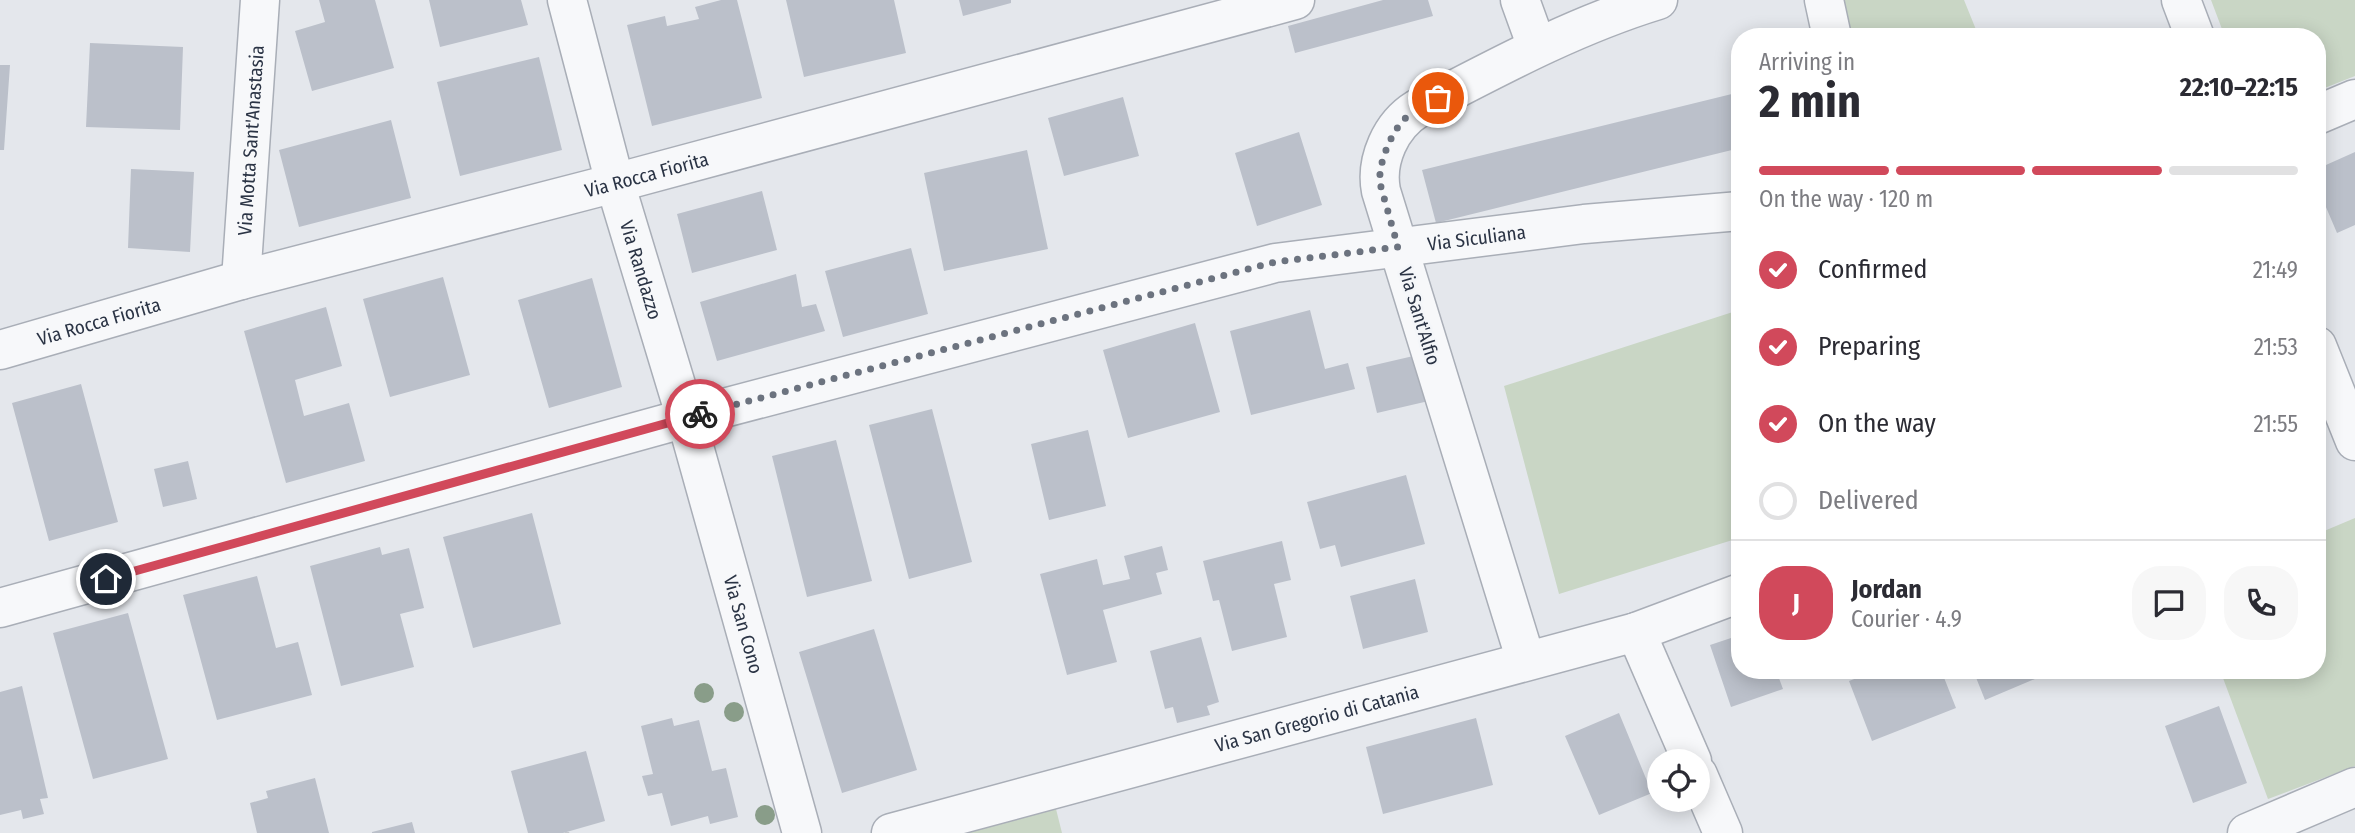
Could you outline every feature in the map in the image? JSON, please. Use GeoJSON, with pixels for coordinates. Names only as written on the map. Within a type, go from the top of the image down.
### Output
{"type":"FeatureCollection","features":[{"type":"Feature","properties":{"kind":"street","name":"Via Motta Sant'Anastasia"},"geometry":{"type":"LineString","coordinates":[[241,279],[260,0]]}},
{"type":"Feature","properties":{"kind":"street","name":"Via Randazzo"},"geometry":{"type":"LineString","coordinates":[[567,0],[615,183],[686,418]]}},
{"type":"Feature","properties":{"kind":"street","name":"Via Rocca Fiorita"},"geometry":{"type":"LineString","coordinates":[[0,350],[241,279],[615,183],[1295,0]]}},
{"type":"Feature","properties":{"kind":"street"},"geometry":{"type":"LineString","coordinates":[[1520,0],[1537,47],[1588,23],[1658,0]]}},
{"type":"Feature","properties":{"kind":"street"},"geometry":{"type":"LineString","coordinates":[[1824,0],[1830,28]]}},
{"type":"Feature","properties":{"kind":"street"},"geometry":{"type":"LineString","coordinates":[[2181,0],[2192,28]]}},
{"type":"Feature","properties":{"kind":"street","name":"Via Sant'Alfio"},"geometry":{"type":"LineString","coordinates":[[1526,661],[1379,180],[1383,157],[1394,132],[1408,115],[1537,47]]}},
{"type":"Feature","properties":{"kind":"street"},"geometry":{"type":"LineString","coordinates":[[2326,110],[2355,99]]}},
{"type":"Feature","properties":{"kind":"street","name":"Via Siculiana"},"geometry":{"type":"LineString","coordinates":[[0,608],[686,418],[1275,262],[1584,224],[1731,212]]}},
{"type":"Feature","properties":{"kind":"street"},"geometry":{"type":"LineString","coordinates":[[2326,368],[2355,441]]}},
{"type":"Feature","properties":{"kind":"street","name":"Via San Cono"},"geometry":{"type":"LineString","coordinates":[[686,418],[802,833]]}},
{"type":"Feature","properties":{"kind":"street","name":"Via San Gregorio di Catania"},"geometry":{"type":"LineString","coordinates":[[891,833],[1636,632],[1731,596]]}},
{"type":"Feature","properties":{"kind":"street"},"geometry":{"type":"LineString","coordinates":[[1636,632],[1687,749]]}},
{"type":"Feature","properties":{"kind":"street"},"geometry":{"type":"LineString","coordinates":[[2247,833],[2355,787]]}},
{"type":"Feature","properties":{"kind":"street"},"geometry":{"type":"LineString","coordinates":[[1710,803],[1723,833]]}},
{"type":"Feature","properties":{"kind":"green space"},"geometry":{"type":"Polygon","coordinates":[[[1829,0],[1964,0],[1975,28],[1835,28],[1829,0]]]}},
{"type":"Feature","properties":{"kind":"green space"},"geometry":{"type":"Polygon","coordinates":[[[2211,0],[2355,0],[2355,76],[2326,87],[2326,28],[2222,28],[2211,0]]]}},
{"type":"Feature","properties":{"kind":"green space"},"geometry":{"type":"Polygon","coordinates":[[[1731,313],[1731,540],[1559,594],[1504,386],[1731,313]]]}},
{"type":"Feature","properties":{"kind":"green space"},"geometry":{"type":"Polygon","coordinates":[[[2355,518],[2355,766],[2268,799],[2223,679],[2326,679],[2326,530],[2355,518]]]}},
{"type":"Feature","properties":{"kind":"green space"},"geometry":{"type":"Polygon","coordinates":[[[1056,809],[1062,833],[967,833],[1056,809]]]}},
{"type":"Feature","properties":{"kind":"building"},"geometry":{"type":"Polygon","coordinates":[[[319,0],[375,0],[394,68],[312,91],[295,31],[325,22],[319,0]]]}},
{"type":"Feature","properties":{"kind":"building"},"geometry":{"type":"Polygon","coordinates":[[[429,0],[521,0],[528,25],[440,47],[429,0]]]}},
{"type":"Feature","properties":{"kind":"building"},"geometry":{"type":"Polygon","coordinates":[[[721,0],[737,0],[762,98],[652,126],[627,25],[665,16],[667,26],[699,19],[695,7],[721,0]]]}},
{"type":"Feature","properties":{"kind":"building"},"geometry":{"type":"Polygon","coordinates":[[[786,0],[894,0],[906,53],[804,77],[786,0]]]}},
{"type":"Feature","properties":{"kind":"building"},"geometry":{"type":"Polygon","coordinates":[[[959,0],[1011,0],[1011,3],[963,16],[959,0]]]}},
{"type":"Feature","properties":{"kind":"building"},"geometry":{"type":"Polygon","coordinates":[[[1383,0],[1428,0],[1433,16],[1295,53],[1288,26],[1383,0]]]}},
{"type":"Feature","properties":{"kind":"building"},"geometry":{"type":"Polygon","coordinates":[[[90,43],[183,47],[180,130],[86,127],[90,43]]]}},
{"type":"Feature","properties":{"kind":"building"},"geometry":{"type":"Polygon","coordinates":[[[539,57],[562,150],[460,176],[437,82],[539,57]]]}},
{"type":"Feature","properties":{"kind":"building"},"geometry":{"type":"Polygon","coordinates":[[[0,65],[10,65],[4,150],[0,150],[0,65]]]}},
{"type":"Feature","properties":{"kind":"building"},"geometry":{"type":"Polygon","coordinates":[[[1731,94],[1731,150],[1436,223],[1422,170],[1731,94]]]}},
{"type":"Feature","properties":{"kind":"building"},"geometry":{"type":"Polygon","coordinates":[[[1123,97],[1139,156],[1064,176],[1048,118],[1123,97]]]}},
{"type":"Feature","properties":{"kind":"building"},"geometry":{"type":"Polygon","coordinates":[[[391,120],[411,198],[299,227],[279,150],[391,120]]]}},
{"type":"Feature","properties":{"kind":"building"},"geometry":{"type":"Polygon","coordinates":[[[1299,132],[1322,205],[1257,226],[1235,153],[1299,132]]]}},
{"type":"Feature","properties":{"kind":"building"},"geometry":{"type":"Polygon","coordinates":[[[1027,150],[1048,249],[944,271],[924,173],[1027,150]]]}},
{"type":"Feature","properties":{"kind":"building"},"geometry":{"type":"Polygon","coordinates":[[[2355,152],[2355,225],[2337,233],[2326,207],[2326,165],[2355,152]]]}},
{"type":"Feature","properties":{"kind":"building"},"geometry":{"type":"Polygon","coordinates":[[[131,169],[194,172],[190,252],[128,248],[131,169]]]}},
{"type":"Feature","properties":{"kind":"building"},"geometry":{"type":"Polygon","coordinates":[[[762,191],[777,250],[692,273],[677,214],[762,191]]]}},
{"type":"Feature","properties":{"kind":"building"},"geometry":{"type":"Polygon","coordinates":[[[911,248],[928,314],[843,337],[825,271],[911,248]]]}},
{"type":"Feature","properties":{"kind":"building"},"geometry":{"type":"Polygon","coordinates":[[[796,274],[802,307],[816,304],[825,331],[717,361],[700,302],[796,274]]]}},
{"type":"Feature","properties":{"kind":"building"},"geometry":{"type":"Polygon","coordinates":[[[443,277],[470,375],[390,397],[363,299],[443,277]]]}},
{"type":"Feature","properties":{"kind":"building"},"geometry":{"type":"Polygon","coordinates":[[[592,278],[622,387],[549,408],[518,300],[592,278]]]}},
{"type":"Feature","properties":{"kind":"building"},"geometry":{"type":"Polygon","coordinates":[[[326,307],[342,366],[295,380],[304,416],[349,403],[365,461],[286,483],[244,331],[326,307]]]}},
{"type":"Feature","properties":{"kind":"building"},"geometry":{"type":"Polygon","coordinates":[[[1310,310],[1325,369],[1348,363],[1355,389],[1251,415],[1230,331],[1310,310]]]}},
{"type":"Feature","properties":{"kind":"building"},"geometry":{"type":"Polygon","coordinates":[[[1195,323],[1220,412],[1128,438],[1103,350],[1195,323]]]}},
{"type":"Feature","properties":{"kind":"building"},"geometry":{"type":"Polygon","coordinates":[[[1422,354],[1433,400],[1377,413],[1366,367],[1422,354]]]}},
{"type":"Feature","properties":{"kind":"building"},"geometry":{"type":"Polygon","coordinates":[[[81,384],[118,522],[49,541],[12,403],[81,384]]]}},
{"type":"Feature","properties":{"kind":"building"},"geometry":{"type":"Polygon","coordinates":[[[932,409],[972,562],[909,579],[869,425],[932,409]]]}},
{"type":"Feature","properties":{"kind":"building"},"geometry":{"type":"Polygon","coordinates":[[[1088,430],[1106,506],[1049,520],[1031,444],[1088,430]]]}},
{"type":"Feature","properties":{"kind":"building"},"geometry":{"type":"Polygon","coordinates":[[[836,440],[872,581],[807,597],[772,456],[836,440]]]}},
{"type":"Feature","properties":{"kind":"building"},"geometry":{"type":"Polygon","coordinates":[[[188,461],[197,499],[163,507],[154,469],[188,461]]]}},
{"type":"Feature","properties":{"kind":"building"},"geometry":{"type":"Polygon","coordinates":[[[1406,475],[1425,544],[1341,567],[1335,545],[1320,549],[1307,502],[1406,475]]]}},
{"type":"Feature","properties":{"kind":"building"},"geometry":{"type":"Polygon","coordinates":[[[532,513],[561,624],[473,648],[443,537],[532,513]]]}},
{"type":"Feature","properties":{"kind":"building"},"geometry":{"type":"Polygon","coordinates":[[[1282,541],[1291,580],[1274,584],[1287,637],[1232,651],[1219,600],[1213,601],[1203,561],[1282,541]]]}},
{"type":"Feature","properties":{"kind":"building"},"geometry":{"type":"Polygon","coordinates":[[[1162,546],[1168,570],[1156,573],[1162,594],[1103,610],[1117,662],[1067,675],[1040,574],[1097,559],[1103,585],[1130,579],[1124,556],[1162,546]]]}},
{"type":"Feature","properties":{"kind":"building"},"geometry":{"type":"Polygon","coordinates":[[[380,547],[382,555],[409,548],[424,608],[400,614],[414,667],[341,686],[310,566],[380,547]]]}},
{"type":"Feature","properties":{"kind":"building"},"geometry":{"type":"Polygon","coordinates":[[[257,576],[276,648],[298,642],[312,695],[217,720],[183,595],[257,576]]]}},
{"type":"Feature","properties":{"kind":"building"},"geometry":{"type":"Polygon","coordinates":[[[1415,579],[1428,632],[1363,649],[1350,596],[1415,579]]]}},
{"type":"Feature","properties":{"kind":"building"},"geometry":{"type":"Polygon","coordinates":[[[128,613],[168,759],[93,779],[53,633],[128,613]]]}},
{"type":"Feature","properties":{"kind":"building"},"geometry":{"type":"Polygon","coordinates":[[[874,629],[917,770],[842,793],[799,652],[874,629]]]}},
{"type":"Feature","properties":{"kind":"building"},"geometry":{"type":"Polygon","coordinates":[[[1201,637],[1219,702],[1207,706],[1210,715],[1177,723],[1173,707],[1165,709],[1150,651],[1201,637]]]}},
{"type":"Feature","properties":{"kind":"building"},"geometry":{"type":"Polygon","coordinates":[[[1731,638],[1731,679],[1779,679],[1783,689],[1731,707],[1710,645],[1731,638]]]}},
{"type":"Feature","properties":{"kind":"building"},"geometry":{"type":"Polygon","coordinates":[[[1945,679],[1956,708],[1872,741],[1849,681],[1945,679]]]}},
{"type":"Feature","properties":{"kind":"building"},"geometry":{"type":"Polygon","coordinates":[[[1977,679],[2035,679],[1985,700],[1977,679]]]}},
{"type":"Feature","properties":{"kind":"building"},"geometry":{"type":"Polygon","coordinates":[[[22,686],[48,798],[40,799],[44,814],[23,819],[21,810],[0,815],[0,692],[22,686]]]}},
{"type":"Feature","properties":{"kind":"building"},"geometry":{"type":"Polygon","coordinates":[[[2219,706],[2247,783],[2193,803],[2165,726],[2219,706]]]}},
{"type":"Feature","properties":{"kind":"building"},"geometry":{"type":"Polygon","coordinates":[[[1619,713],[1647,781],[1647,795],[1599,815],[1565,736],[1619,713]]]}},
{"type":"Feature","properties":{"kind":"building"},"geometry":{"type":"Polygon","coordinates":[[[672,718],[674,726],[699,720],[712,771],[726,768],[738,817],[710,824],[708,816],[671,826],[662,793],[648,796],[642,776],[653,774],[641,726],[672,718]]]}},
{"type":"Feature","properties":{"kind":"building"},"geometry":{"type":"Polygon","coordinates":[[[1476,718],[1493,785],[1383,814],[1366,747],[1476,718]]]}},
{"type":"Feature","properties":{"kind":"building"},"geometry":{"type":"Polygon","coordinates":[[[586,751],[605,821],[563,833],[528,833],[511,771],[586,751]]]}},
{"type":"Feature","properties":{"kind":"building"},"geometry":{"type":"Polygon","coordinates":[[[315,778],[329,833],[257,833],[250,803],[268,798],[266,791],[315,778]]]}},
{"type":"Feature","properties":{"kind":"building"},"geometry":{"type":"Polygon","coordinates":[[[412,822],[415,833],[372,833],[372,832],[412,822]]]}},
{"type":"Feature","properties":{"kind":"way so far"},"geometry":{"type":"LineString","coordinates":[[700,414],[1275,262],[1398,247],[1379,180],[1383,157],[1394,132],[1408,115],[1438,98]]}},
{"type":"Feature","properties":{"kind":"route"},"geometry":{"type":"LineString","coordinates":[[106,579],[700,414]]}}]}
